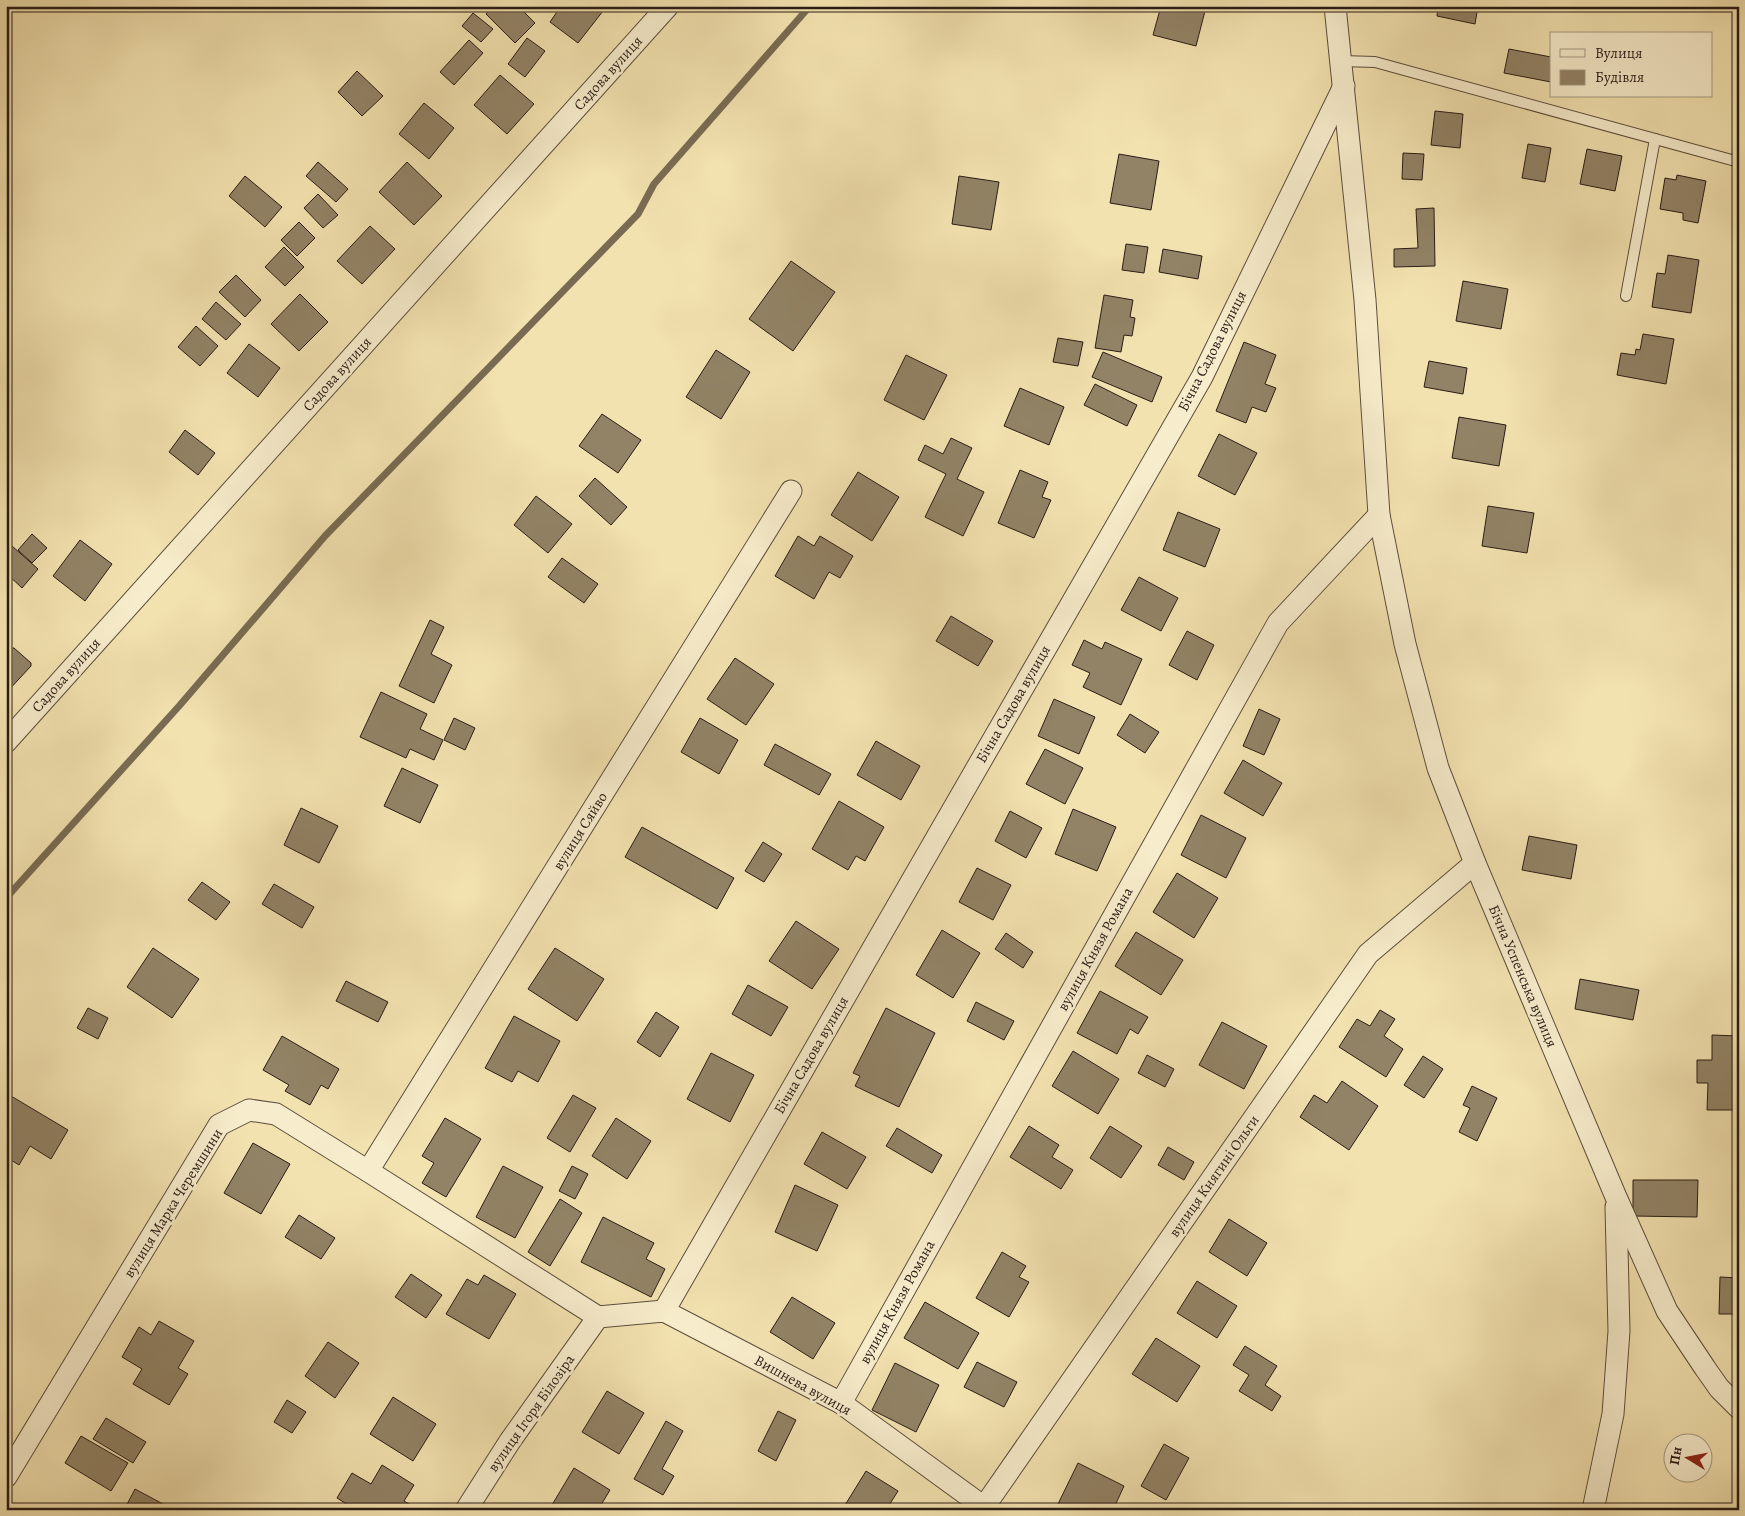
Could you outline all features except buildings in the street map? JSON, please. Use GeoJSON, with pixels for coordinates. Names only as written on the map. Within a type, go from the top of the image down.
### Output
{"type":"FeatureCollection","features":[{"type":"Feature","properties":{"kind":"street","name":"Садова вулиця"},"geometry":{"type":"LineString","coordinates":[[6,742],[668,6]]}},
{"type":"Feature","properties":{"kind":"street"},"geometry":{"type":"LineString","coordinates":[[1335,6],[1365,300],[1379,515]]}},
{"type":"Feature","properties":{"kind":"street","name":"Бічна Садова вулиця"},"geometry":{"type":"LineString","coordinates":[[664,1311],[1202,376],[1344,86]]}},
{"type":"Feature","properties":{"kind":"street","name":"вулиця Сяйво"},"geometry":{"type":"LineString","coordinates":[[368,1170],[791,491]]}},
{"type":"Feature","properties":{"kind":"street","name":"Бічна Успенська вулиця"},"geometry":{"type":"LineString","coordinates":[[1379,515],[1405,644],[1438,768],[1475,863],[1616,1197],[1667,1311],[1705,1368],[1720,1388],[1739,1408]]}},
{"type":"Feature","properties":{"kind":"street","name":"вулиця Князя Романа"},"geometry":{"type":"LineString","coordinates":[[841,1403],[1278,623],[1379,515]]}},
{"type":"Feature","properties":{"kind":"street","name":"вулиця Княгині Ольги"},"geometry":{"type":"LineString","coordinates":[[984,1509],[1368,954],[1475,863]]}},
{"type":"Feature","properties":{"kind":"street","name":"вулиця Марка Черемшини"},"geometry":{"type":"LineString","coordinates":[[6,1477],[219,1125],[248,1110],[276,1114],[368,1170],[598,1317]]}},
{"type":"Feature","properties":{"kind":"street"},"geometry":{"type":"LineString","coordinates":[[1593,1510],[1613,1414],[1618,1331],[1616,1197]]}},
{"type":"Feature","properties":{"kind":"street"},"geometry":{"type":"LineString","coordinates":[[598,1317],[664,1311]]}},
{"type":"Feature","properties":{"kind":"street","name":"Вишнева вулиця"},"geometry":{"type":"LineString","coordinates":[[664,1311],[841,1403],[984,1509]]}},
{"type":"Feature","properties":{"kind":"street","name":"вулиця Ігоря Білозіра"},"geometry":{"type":"LineString","coordinates":[[466,1510],[510,1441],[598,1317]]}},
{"type":"Feature","properties":{"kind":"lane"},"geometry":{"type":"LineString","coordinates":[[1341,61],[1375,62],[1739,162]]}},
{"type":"Feature","properties":{"kind":"lane"},"geometry":{"type":"LineString","coordinates":[[1626,296],[1655,139]]}},
{"type":"Feature","properties":{"kind":"waterway"},"geometry":{"type":"LineString","coordinates":[[6,898],[180,705],[325,536],[638,214],[654,184],[810,6]]}}]}
